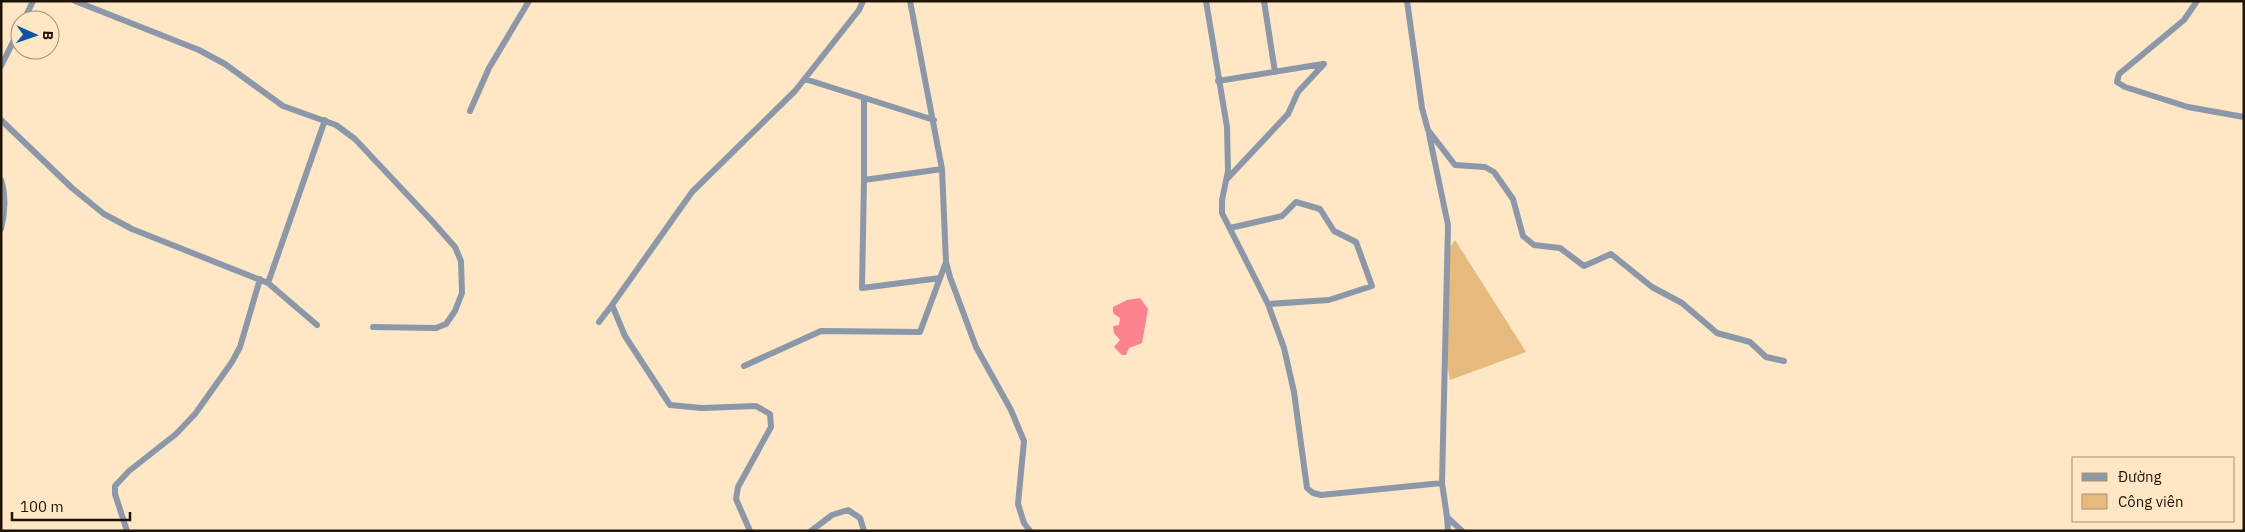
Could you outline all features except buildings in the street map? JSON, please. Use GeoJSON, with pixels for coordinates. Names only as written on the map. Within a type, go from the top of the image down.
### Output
{"type":"FeatureCollection","features":[{"type":"Feature","properties":{"kind":"street"},"geometry":{"type":"LineString","coordinates":[[74,1],[199,50],[225,64],[283,106],[336,125],[354,139],[450,241],[461,261],[462,293],[455,312],[446,324],[427,329],[412,326],[373,327]]}},
{"type":"Feature","properties":{"kind":"street"},"geometry":{"type":"LineString","coordinates":[[470,112],[489,68],[529,1]]}},
{"type":"Feature","properties":{"kind":"street"},"geometry":{"type":"LineString","coordinates":[[599,322],[692,192],[805,80],[859,10],[863,1]]}},
{"type":"Feature","properties":{"kind":"street"},"geometry":{"type":"LineString","coordinates":[[910,1],[942,169],[946,262],[976,347],[1011,410],[1024,441],[1018,504],[1024,523],[1030,531]]}},
{"type":"Feature","properties":{"kind":"street"},"geometry":{"type":"LineString","coordinates":[[1206,1],[1228,144],[1228,171],[1222,200],[1222,213],[1268,304],[1288,360],[1306,485],[1309,490],[1321,495],[1442,483]]}},
{"type":"Feature","properties":{"kind":"street"},"geometry":{"type":"LineString","coordinates":[[1264,1],[1275,72]]}},
{"type":"Feature","properties":{"kind":"street"},"geometry":{"type":"LineString","coordinates":[[1408,1],[1422,108],[1448,224],[1442,483],[1448,531]]}},
{"type":"Feature","properties":{"kind":"street"},"geometry":{"type":"LineString","coordinates":[[2197,1],[2184,20],[2119,74],[2117,82],[2125,87],[2188,106],[2244,117]]}},
{"type":"Feature","properties":{"kind":"street"},"geometry":{"type":"LineString","coordinates":[[1,66],[10,48]]}},
{"type":"Feature","properties":{"kind":"street"},"geometry":{"type":"LineString","coordinates":[[1218,81],[1324,64],[1298,92],[1288,114],[1226,181]]}},
{"type":"Feature","properties":{"kind":"street"},"geometry":{"type":"LineString","coordinates":[[805,80],[934,120]]}},
{"type":"Feature","properties":{"kind":"street"},"geometry":{"type":"LineString","coordinates":[[864,98],[862,288],[940,278]]}},
{"type":"Feature","properties":{"kind":"street"},"geometry":{"type":"LineString","coordinates":[[1,120],[72,188],[104,214],[132,229],[268,283],[318,325]]}},
{"type":"Feature","properties":{"kind":"street"},"geometry":{"type":"LineString","coordinates":[[268,283],[325,120]]}},
{"type":"Feature","properties":{"kind":"street"},"geometry":{"type":"LineString","coordinates":[[1428,130],[1455,165],[1485,167],[1494,172],[1513,199],[1523,236],[1534,245],[1560,248],[1584,266],[1611,254],[1652,287],[1682,303],[1717,333],[1750,342],[1766,358],[1784,361]]}},
{"type":"Feature","properties":{"kind":"street"},"geometry":{"type":"LineString","coordinates":[[864,180],[942,169]]}},
{"type":"Feature","properties":{"kind":"street"},"geometry":{"type":"LineString","coordinates":[[1,180],[4,187],[4,211],[1,229]]}},
{"type":"Feature","properties":{"kind":"street"},"geometry":{"type":"LineString","coordinates":[[1230,228],[1282,216],[1296,202],[1320,209],[1334,231],[1356,242],[1372,286],[1329,300],[1268,304]]}},
{"type":"Feature","properties":{"kind":"street"},"geometry":{"type":"LineString","coordinates":[[744,366],[821,331],[920,332],[946,262]]}},
{"type":"Feature","properties":{"kind":"street"},"geometry":{"type":"LineString","coordinates":[[127,531],[115,494],[115,486],[129,471],[176,434],[195,414],[232,362],[240,347],[260,280]]}},
{"type":"Feature","properties":{"kind":"street"},"geometry":{"type":"LineString","coordinates":[[612,305],[625,336],[670,405],[702,408],[756,406],[770,414],[771,427],[738,487],[736,499],[750,531]]}},
{"type":"Feature","properties":{"kind":"street"},"geometry":{"type":"LineString","coordinates":[[811,531],[832,515],[848,510],[860,518],[864,531]]}},
{"type":"Feature","properties":{"kind":"street"},"geometry":{"type":"LineString","coordinates":[[1447,517],[1462,531]]}},
{"type":"Feature","properties":{"kind":"green space"},"geometry":{"type":"Polygon","coordinates":[[[1455,240],[1526,352],[1450,380],[1446,359],[1450,247],[1455,240]]]}},
{"type":"Feature","properties":{"kind":"shaded area"},"geometry":{"type":"Polygon","coordinates":[[[1140,298],[1148,309],[1142,343],[1129,348],[1126,355],[1122,355],[1114,347],[1120,340],[1114,333],[1113,326],[1119,325],[1120,318],[1113,313],[1113,307],[1127,300],[1140,298]]]}}]}
